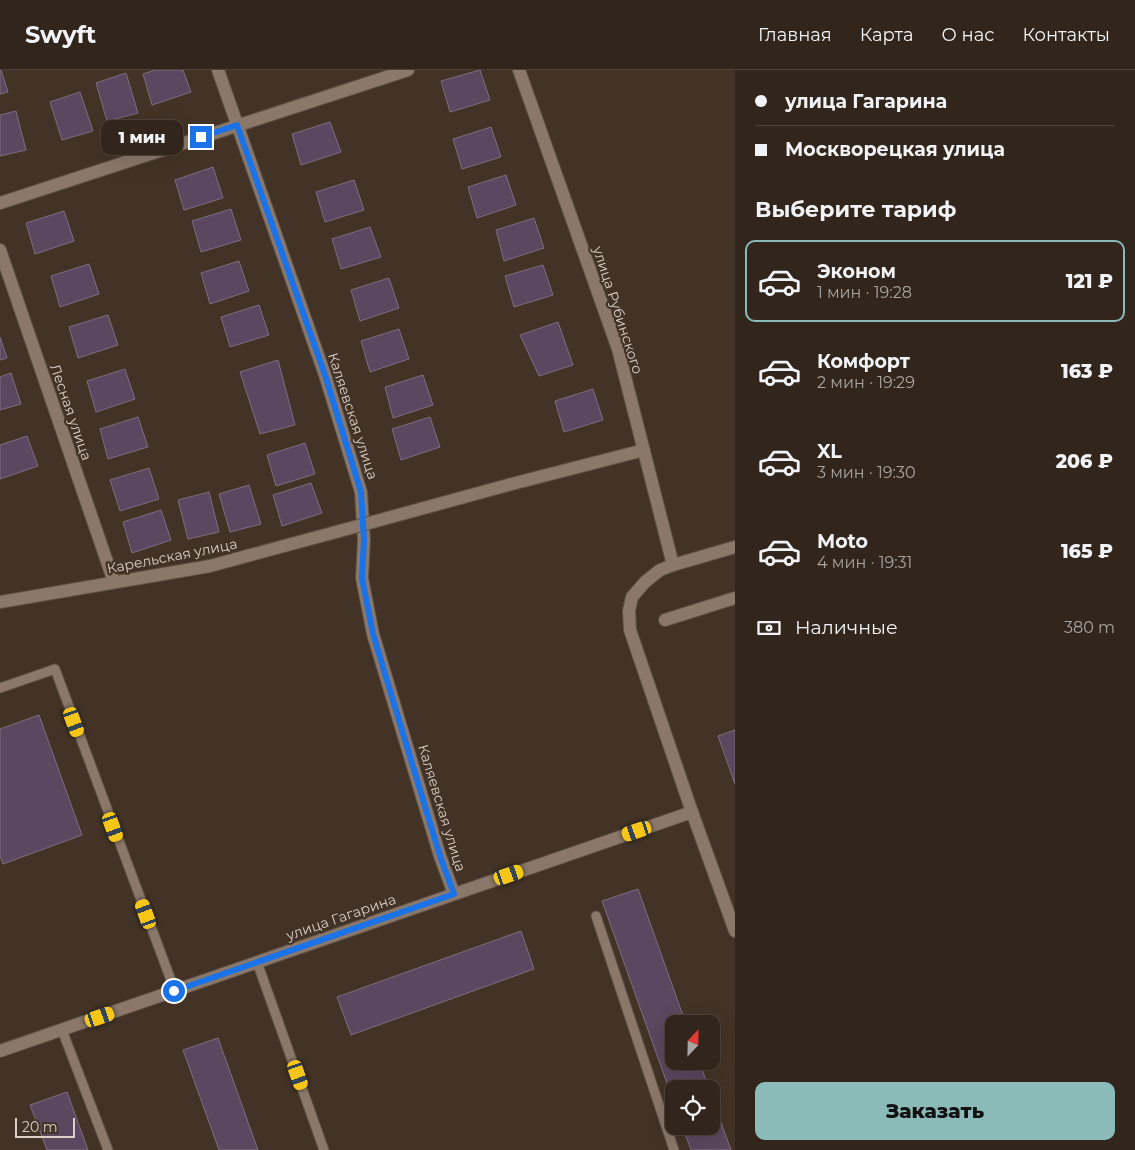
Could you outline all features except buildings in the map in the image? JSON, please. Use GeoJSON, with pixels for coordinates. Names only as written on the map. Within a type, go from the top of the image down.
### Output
{"type":"FeatureCollection","features":[{"type":"Feature","properties":{"kind":"street","name":"Каляевская улица"},"geometry":{"type":"LineString","coordinates":[[218,70],[325,375],[361,492],[364,540],[362,578],[373,634],[440,856],[454,894]]}},
{"type":"Feature","properties":{"kind":"street"},"geometry":{"type":"LineString","coordinates":[[0,203],[408,70]]}},
{"type":"Feature","properties":{"kind":"street","name":"улица Рубинского"},"geometry":{"type":"LineString","coordinates":[[519,70],[618,349],[673,565]]}},
{"type":"Feature","properties":{"kind":"street","name":"Лесная улица"},"geometry":{"type":"LineString","coordinates":[[0,250],[114,582]]}},
{"type":"Feature","properties":{"kind":"street","name":"Карельская улица"},"geometry":{"type":"LineString","coordinates":[[0,602],[210,566],[644,450]]}},
{"type":"Feature","properties":{"kind":"street"},"geometry":{"type":"LineString","coordinates":[[735,547],[660,570],[645,582],[632,597],[629,611],[630,630],[735,931]]}},
{"type":"Feature","properties":{"kind":"street"},"geometry":{"type":"LineString","coordinates":[[665,620],[735,598]]}},
{"type":"Feature","properties":{"kind":"street","name":"улица Гагарина"},"geometry":{"type":"LineString","coordinates":[[0,1051],[692,812]]}},
{"type":"Feature","properties":{"kind":"lane"},"geometry":{"type":"LineString","coordinates":[[0,688],[54,669],[174,991]]}},
{"type":"Feature","properties":{"kind":"lane"},"geometry":{"type":"LineString","coordinates":[[596,916],[674,1150]]}},
{"type":"Feature","properties":{"kind":"lane"},"geometry":{"type":"LineString","coordinates":[[257,962],[324,1150]]}},
{"type":"Feature","properties":{"kind":"lane"},"geometry":{"type":"LineString","coordinates":[[62,1030],[108,1150]]}},
{"type":"Feature","properties":{"kind":"route"},"geometry":{"type":"LineString","coordinates":[[174,991],[454,894],[440,856],[373,634],[362,578],[364,540],[361,492],[325,375],[237,125],[201,137]]}}]}
